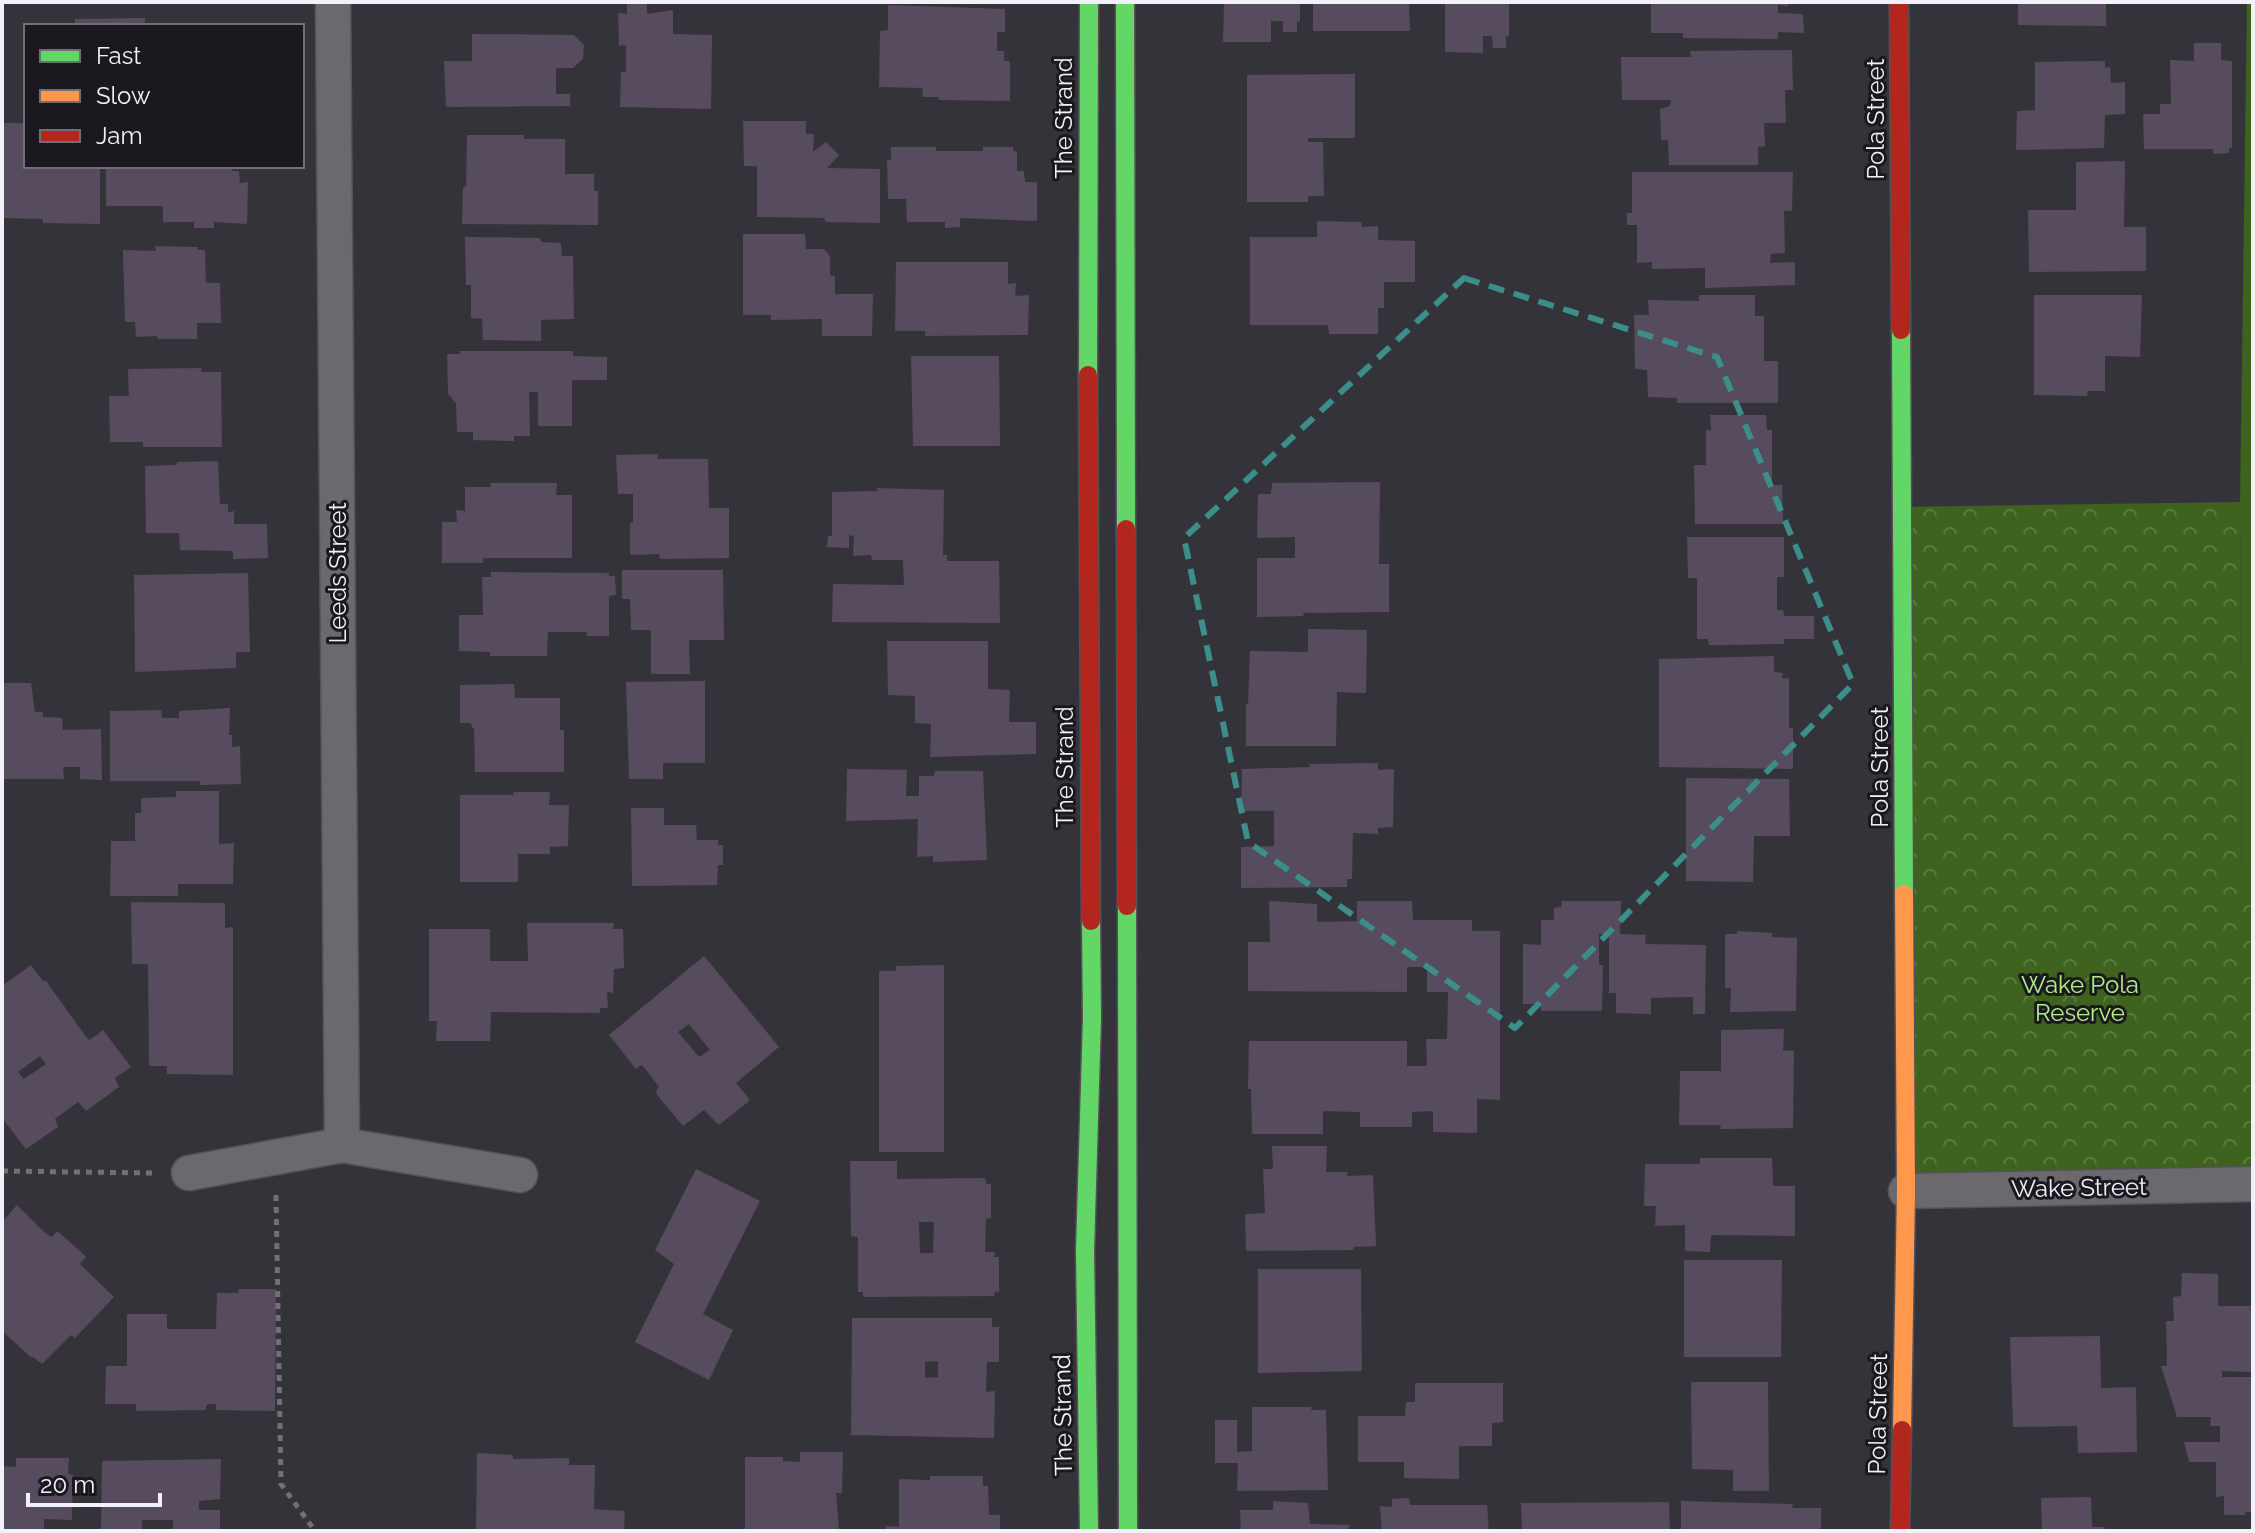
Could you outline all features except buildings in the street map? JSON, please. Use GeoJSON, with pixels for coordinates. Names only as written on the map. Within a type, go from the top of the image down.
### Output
{"type":"FeatureCollection","features":[{"type":"Feature","properties":{"kind":"street","name":"Leeds Street"},"geometry":{"type":"LineString","coordinates":[[333,2],[342,1145]]}},
{"type":"Feature","properties":{"kind":"street","name":"The Strand"},"geometry":{"type":"LineString","coordinates":[[1089,2],[1088,706],[1092,1018],[1085,1251],[1089,1531]]}},
{"type":"Feature","properties":{"kind":"street"},"geometry":{"type":"LineString","coordinates":[[1125,2],[1128,1531]]}},
{"type":"Feature","properties":{"kind":"street","name":"Pola Street"},"geometry":{"type":"LineString","coordinates":[[1899,2],[1906,1191],[1900,1531]]}},
{"type":"Feature","properties":{"kind":"street"},"geometry":{"type":"LineString","coordinates":[[189,1173],[342,1145],[520,1175]]}},
{"type":"Feature","properties":{"kind":"street","name":"Wake Street"},"geometry":{"type":"LineString","coordinates":[[1906,1191],[2253,1184]]}},
{"type":"Feature","properties":{"kind":"path"},"geometry":{"type":"LineString","coordinates":[[275,1157],[281,1484],[315,1531]]}},
{"type":"Feature","properties":{"kind":"path"},"geometry":{"type":"LineString","coordinates":[[2,1171],[189,1173]]}},
{"type":"Feature","properties":{"kind":"highlighted area"},"geometry":{"type":"Polygon","coordinates":[[[1464,278],[1717,357],[1853,684],[1515,1028],[1248,842],[1184,538],[1464,278]]]}},
{"type":"Feature","properties":{"kind":"green space"},"geometry":{"type":"Polygon","coordinates":[[[2247,2],[2253,2],[2253,900],[2242,900],[2240,502],[2247,2]]]}},
{"type":"Feature","properties":{"kind":"green space","name":"Wake Pola Reserve"},"geometry":{"type":"Polygon","coordinates":[[[2240,502],[2242,900],[2253,900],[2253,1184],[1906,1191],[1903,507],[2240,502]]]}},
{"type":"Feature","properties":{"kind":"traffic: fast"},"geometry":{"type":"LineString","coordinates":[[1088,375],[1089,2]]}},
{"type":"Feature","properties":{"kind":"traffic: fast"},"geometry":{"type":"LineString","coordinates":[[1125,2],[1126,529]]}},
{"type":"Feature","properties":{"kind":"traffic: fast"},"geometry":{"type":"LineString","coordinates":[[1901,330],[1904,894]]}},
{"type":"Feature","properties":{"kind":"traffic: fast"},"geometry":{"type":"LineString","coordinates":[[1127,906],[1128,1531]]}},
{"type":"Feature","properties":{"kind":"traffic: fast"},"geometry":{"type":"LineString","coordinates":[[1089,1531],[1085,1251],[1092,1018],[1091,921]]}},
{"type":"Feature","properties":{"kind":"traffic: slow"},"geometry":{"type":"LineString","coordinates":[[1902,1430],[1906,1191],[1904,894]]}},
{"type":"Feature","properties":{"kind":"traffic: jam"},"geometry":{"type":"LineString","coordinates":[[1899,2],[1901,330]]}},
{"type":"Feature","properties":{"kind":"traffic: jam"},"geometry":{"type":"LineString","coordinates":[[1088,375],[1091,921]]}},
{"type":"Feature","properties":{"kind":"traffic: jam"},"geometry":{"type":"LineString","coordinates":[[1126,529],[1127,906]]}},
{"type":"Feature","properties":{"kind":"traffic: jam"},"geometry":{"type":"LineString","coordinates":[[1900,1531],[1902,1430]]}}]}
